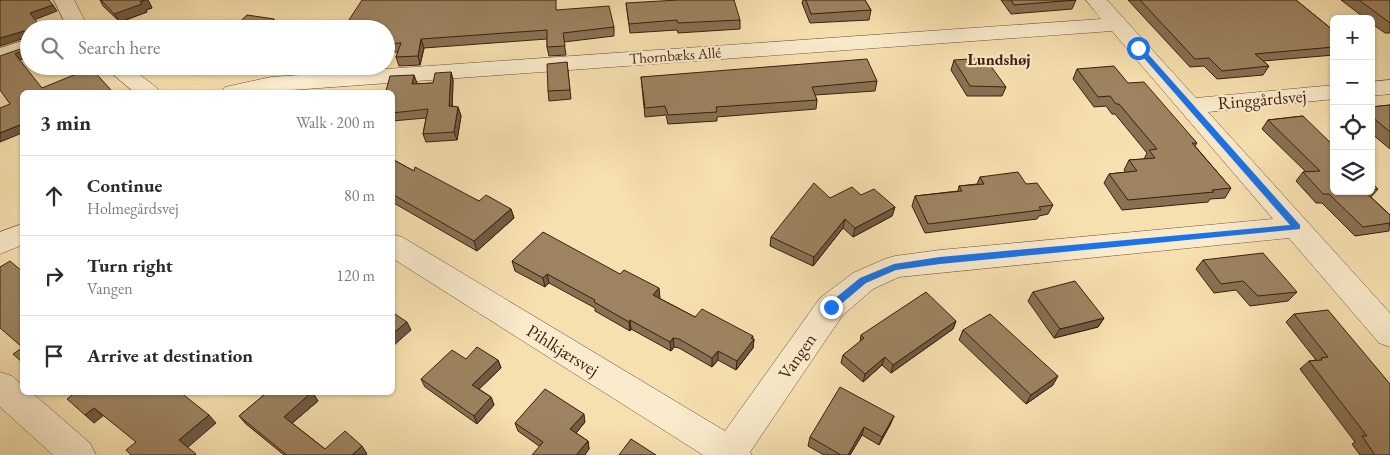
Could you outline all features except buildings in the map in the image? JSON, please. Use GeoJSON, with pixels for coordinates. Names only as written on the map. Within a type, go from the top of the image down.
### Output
{"type":"FeatureCollection","features":[{"type":"Feature","properties":{"kind":"street"},"geometry":{"type":"LineString","coordinates":[[64,0],[73,20]]}},
{"type":"Feature","properties":{"kind":"street"},"geometry":{"type":"LineString","coordinates":[[1096,0],[1390,334]]}},
{"type":"Feature","properties":{"kind":"street","name":"Thornbæks Allé"},"geometry":{"type":"LineString","coordinates":[[242,90],[271,84],[1117,24]]}},
{"type":"Feature","properties":{"kind":"street"},"geometry":{"type":"LineString","coordinates":[[0,56],[20,48]]}},
{"type":"Feature","properties":{"kind":"street"},"geometry":{"type":"LineString","coordinates":[[126,75],[145,90]]}},
{"type":"Feature","properties":{"kind":"street"},"geometry":{"type":"LineString","coordinates":[[1375,89],[1390,87]]}},
{"type":"Feature","properties":{"kind":"street","name":"Ringgårdsvej"},"geometry":{"type":"LineString","coordinates":[[1190,106],[1330,92]]}},
{"type":"Feature","properties":{"kind":"street","name":"Vangen"},"geometry":{"type":"LineString","coordinates":[[730,454],[831,307],[863,281],[894,267],[940,260],[1297,227]]}},
{"type":"Feature","properties":{"kind":"street","name":"Pihlkjærsvej"},"geometry":{"type":"LineString","coordinates":[[395,246],[730,454]]}},
{"type":"Feature","properties":{"kind":"street"},"geometry":{"type":"LineString","coordinates":[[0,386],[67,452]]}},
{"type":"Feature","properties":{"kind":"district","name":"Lundshøj"},"geometry":{"type":"Point","coordinates":[999,59]}},
{"type":"Feature","properties":{"kind":"route"},"geometry":{"type":"LineString","coordinates":[[831,307],[863,281],[894,267],[940,260],[1297,227],[1138,48]]}}]}
